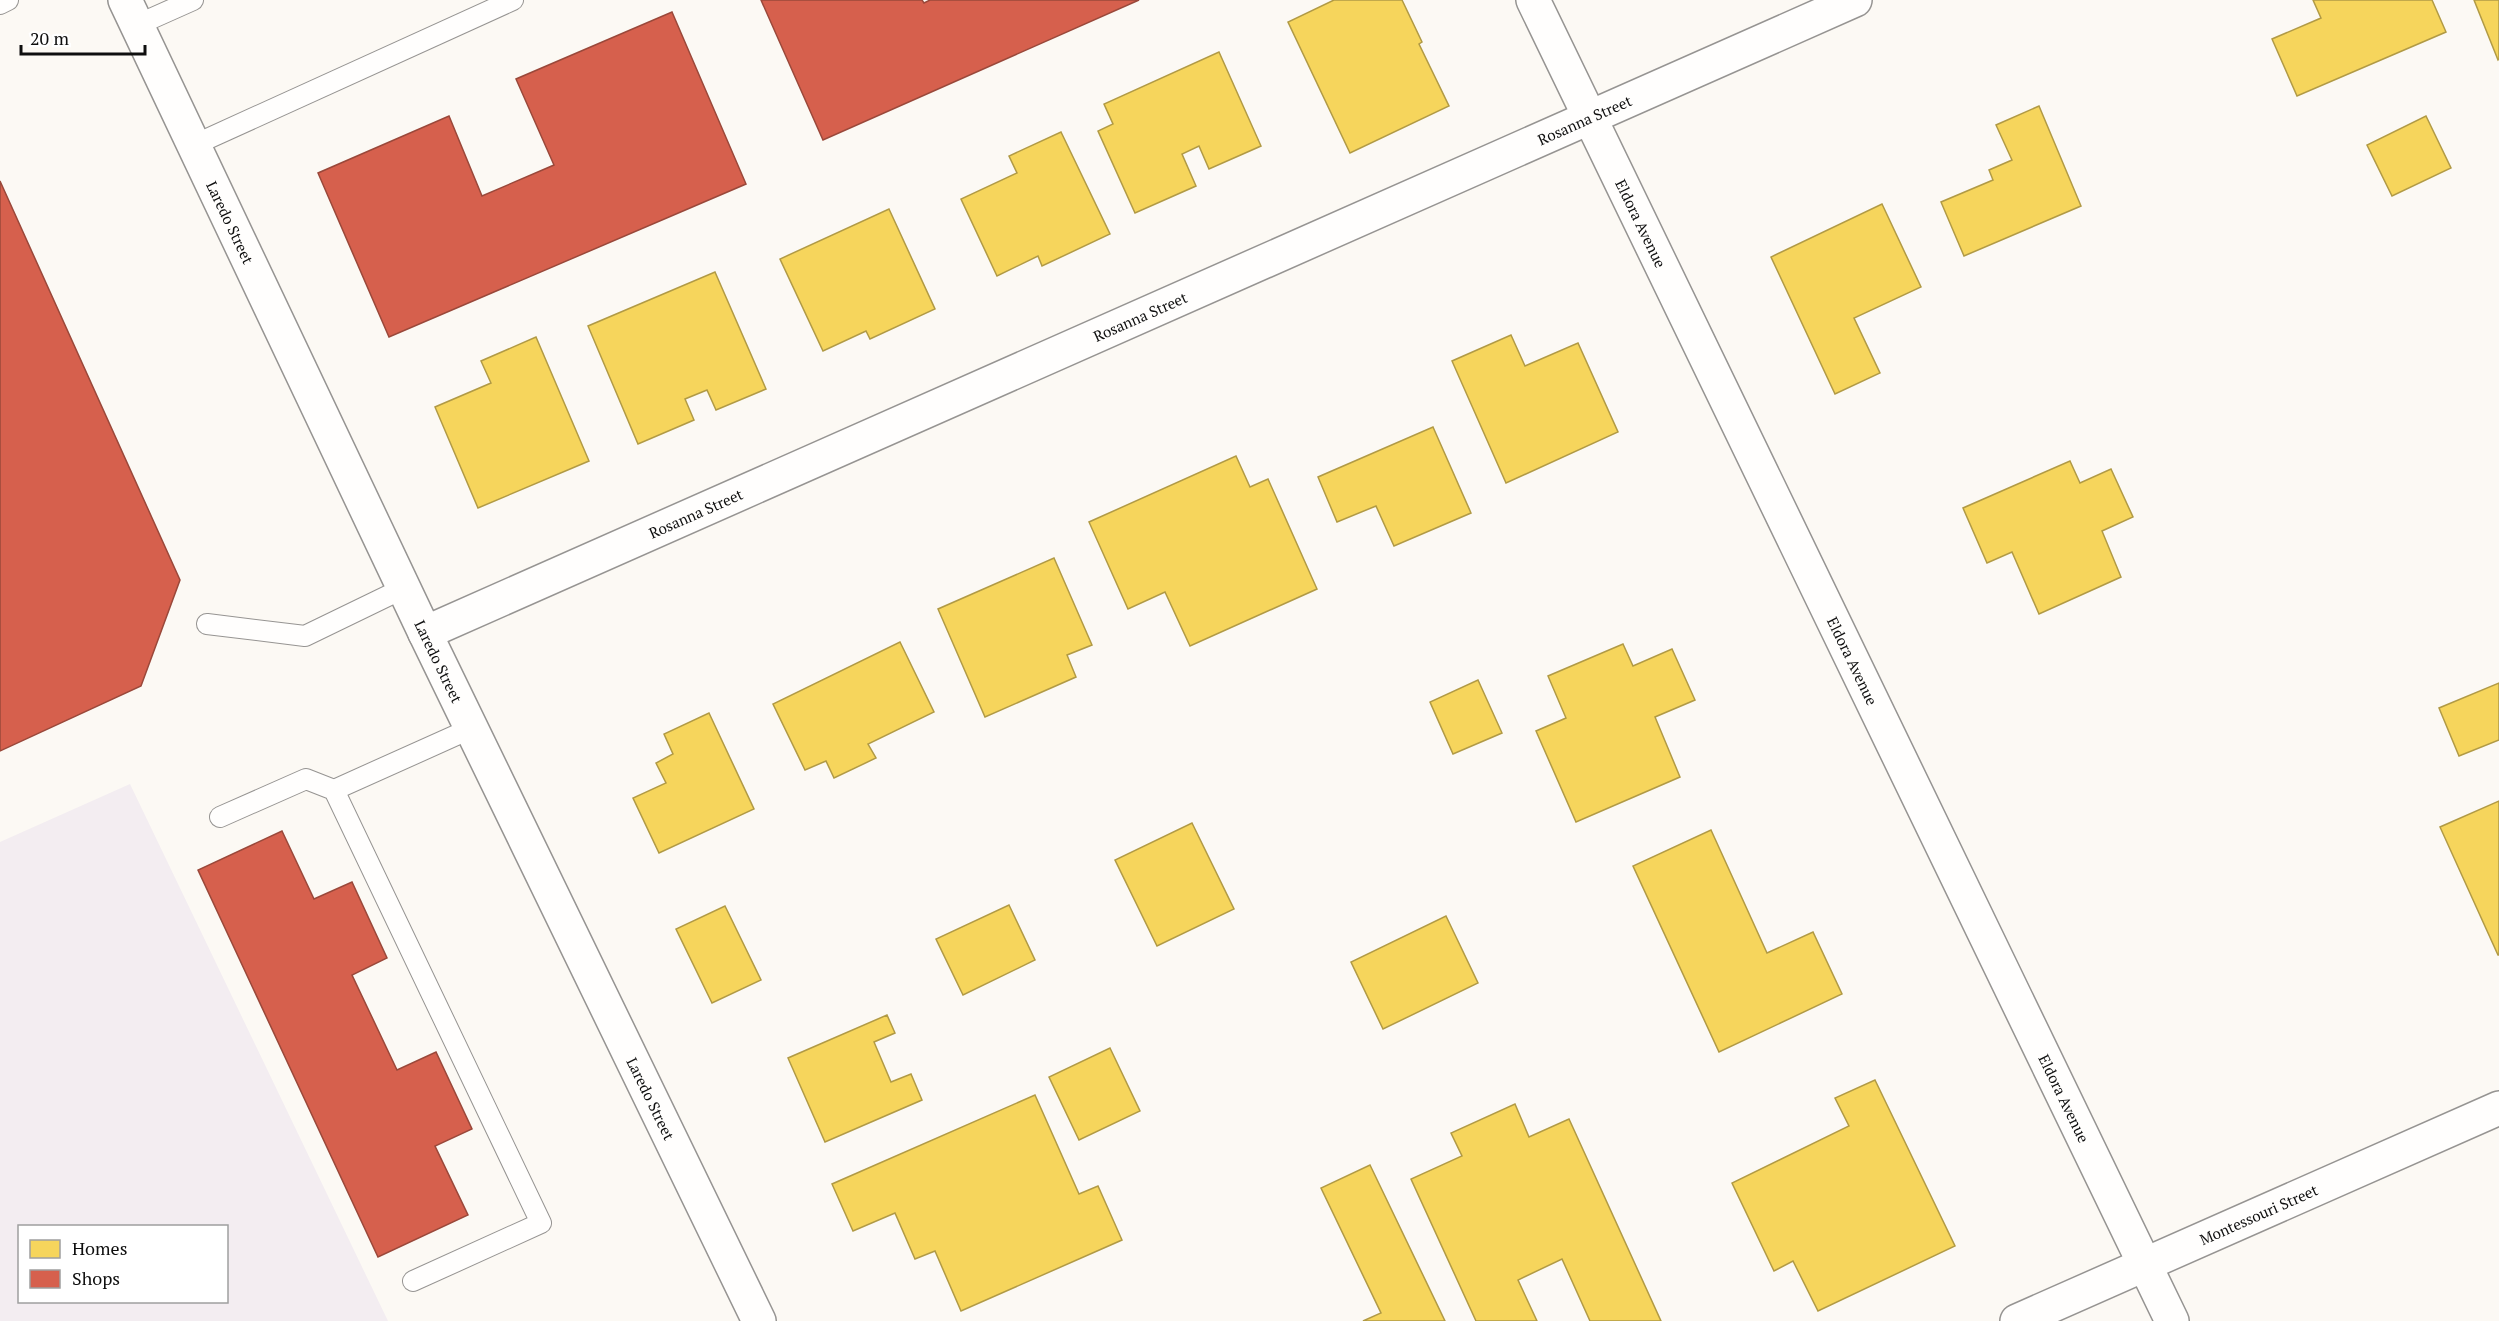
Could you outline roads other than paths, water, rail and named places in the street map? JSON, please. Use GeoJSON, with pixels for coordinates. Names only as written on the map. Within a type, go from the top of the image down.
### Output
{"type":"FeatureCollection","features":[{"type":"Feature","properties":{"kind":"street","name":"Eldora Avenue"},"geometry":{"type":"LineString","coordinates":[[1533,0],[2172,1321]]}},
{"type":"Feature","properties":{"kind":"street","name":"Rosanna Street"},"geometry":{"type":"LineString","coordinates":[[425,633],[1855,0]]}},
{"type":"Feature","properties":{"kind":"street","name":"Laredo Street"},"geometry":{"type":"LineString","coordinates":[[131,13],[425,633],[759,1321]]}},
{"type":"Feature","properties":{"kind":"street","name":"Montessouri Street"},"geometry":{"type":"LineString","coordinates":[[2017,1321],[2499,1108]]}},
{"type":"Feature","properties":{"kind":"lane"},"geometry":{"type":"LineString","coordinates":[[0,3],[8,0]]}},
{"type":"Feature","properties":{"kind":"lane"},"geometry":{"type":"LineString","coordinates":[[131,13],[193,0]]}},
{"type":"Feature","properties":{"kind":"lane"},"geometry":{"type":"LineString","coordinates":[[194,145],[513,0]]}},
{"type":"Feature","properties":{"kind":"lane"},"geometry":{"type":"LineString","coordinates":[[207,624],[305,636],[404,588]]}},
{"type":"Feature","properties":{"kind":"lane"},"geometry":{"type":"LineString","coordinates":[[334,790],[472,728]]}},
{"type":"Feature","properties":{"kind":"lane"},"geometry":{"type":"LineString","coordinates":[[220,817],[306,779],[334,790],[541,1223],[413,1281]]}}]}
